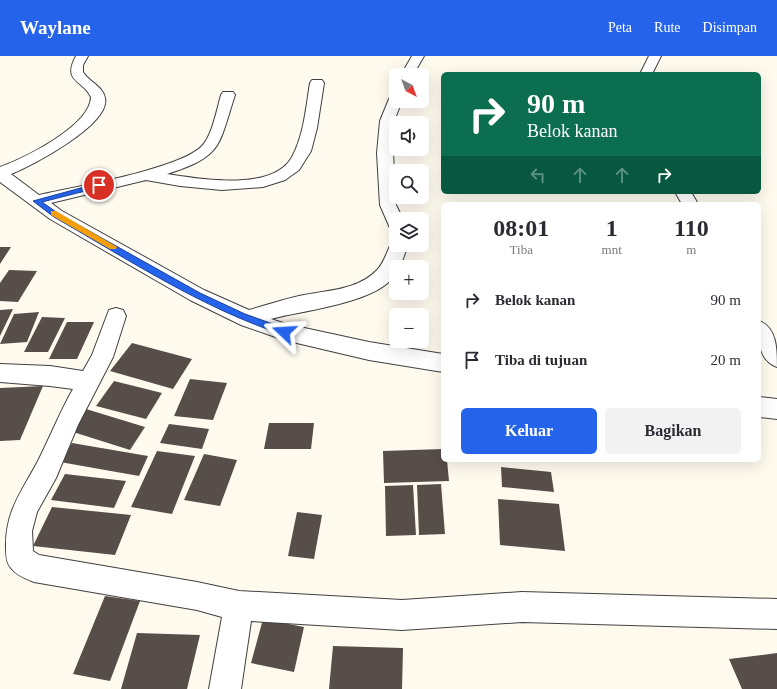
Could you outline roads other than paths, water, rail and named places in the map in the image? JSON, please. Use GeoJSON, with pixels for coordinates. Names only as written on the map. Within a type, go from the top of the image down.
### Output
{"type":"FeatureCollection","features":[{"type":"Feature","properties":{"kind":"street"},"geometry":{"type":"LineString","coordinates":[[0,173],[25,163],[69,136],[91,116],[98,104],[98,98],[93,90],[78,75],[76,69],[77,63],[82,56]]}},
{"type":"Feature","properties":{"kind":"street"},"geometry":{"type":"LineString","coordinates":[[412,68],[418,56]]}},
{"type":"Feature","properties":{"kind":"street"},"geometry":{"type":"LineString","coordinates":[[647,72],[655,56]]}},
{"type":"Feature","properties":{"kind":"street"},"geometry":{"type":"LineString","coordinates":[[146,175],[198,185],[230,185],[262,182],[280,176],[294,167],[306,141],[317,83]]}},
{"type":"Feature","properties":{"kind":"street"},"geometry":{"type":"LineString","coordinates":[[36,201],[146,175],[183,164],[197,158],[207,150],[228,95]]}},
{"type":"Feature","properties":{"kind":"street"},"geometry":{"type":"LineString","coordinates":[[391,212],[388,204],[384,153],[387,121],[392,108]]}},
{"type":"Feature","properties":{"kind":"street"},"geometry":{"type":"LineString","coordinates":[[0,173],[56,215],[197,295],[248,318],[284,332],[353,348],[441,363]]}},
{"type":"Feature","properties":{"kind":"street"},"geometry":{"type":"LineString","coordinates":[[248,318],[272,310],[353,292],[368,286],[383,276],[394,261],[397,252]]}},
{"type":"Feature","properties":{"kind":"street"},"geometry":{"type":"LineString","coordinates":[[116,316],[102,357],[68,420],[47,469],[25,508],[18,531],[20,558],[34,568],[197,596],[239,606],[402,614],[522,607],[777,614]]}},
{"type":"Feature","properties":{"kind":"street"},"geometry":{"type":"LineString","coordinates":[[761,332],[777,358]]}},
{"type":"Feature","properties":{"kind":"street"},"geometry":{"type":"LineString","coordinates":[[0,374],[50,376],[89,382]]}},
{"type":"Feature","properties":{"kind":"street"},"geometry":{"type":"LineString","coordinates":[[761,406],[777,409]]}},
{"type":"Feature","properties":{"kind":"street"},"geometry":{"type":"LineString","coordinates":[[225,689],[239,606]]}}]}
